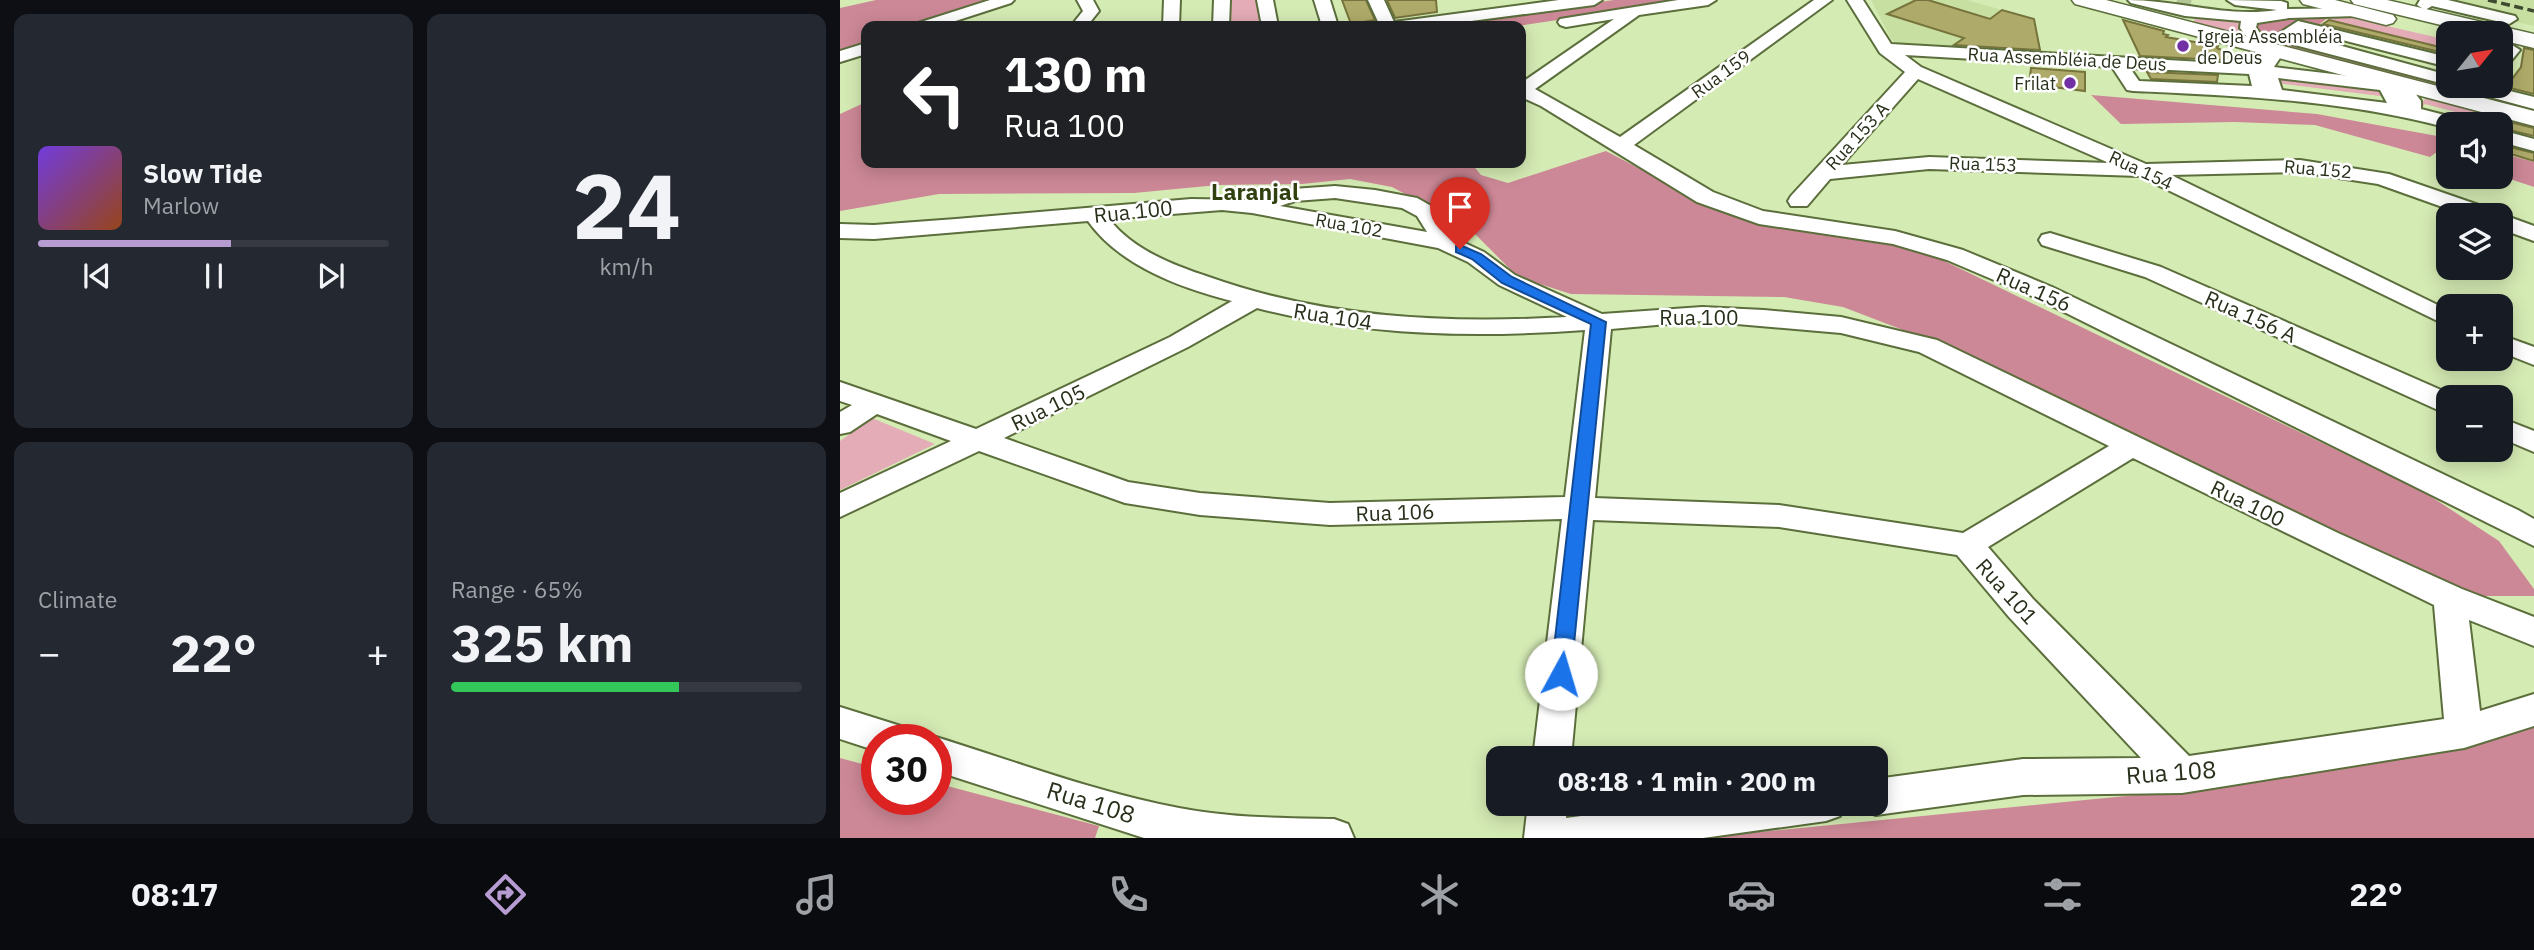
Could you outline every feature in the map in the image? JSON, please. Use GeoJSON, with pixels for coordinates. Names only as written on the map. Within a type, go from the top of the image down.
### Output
{"type":"FeatureCollection","features":[{"type":"Feature","properties":{"kind":"main road"},"geometry":{"type":"LineString","coordinates":[[2082,0],[2161,21],[2259,65],[2402,87],[2534,119]]}},
{"type":"Feature","properties":{"kind":"main road"},"geometry":{"type":"LineString","coordinates":[[2385,0],[2534,32]]}},
{"type":"Feature","properties":{"kind":"main road"},"geometry":{"type":"LineString","coordinates":[[2404,0],[2426,2],[2534,32]]}},
{"type":"Feature","properties":{"kind":"main road"},"geometry":{"type":"LineString","coordinates":[[2305,3],[2359,6],[2534,41]]}},
{"type":"Feature","properties":{"kind":"main road"},"geometry":{"type":"LineString","coordinates":[[2359,6],[2436,30]]}},
{"type":"Feature","properties":{"kind":"main road"},"geometry":{"type":"LineString","coordinates":[[2516,54],[2517,42],[2534,41]]}},
{"type":"Feature","properties":{"kind":"street"},"geometry":{"type":"LineString","coordinates":[[940,21],[1006,0]]}},
{"type":"Feature","properties":{"kind":"street"},"geometry":{"type":"LineString","coordinates":[[1083,21],[1091,11],[1085,0]]}},
{"type":"Feature","properties":{"kind":"street"},"geometry":{"type":"LineString","coordinates":[[1171,21],[1172,0]]}},
{"type":"Feature","properties":{"kind":"street"},"geometry":{"type":"LineString","coordinates":[[1221,21],[1222,0]]}},
{"type":"Feature","properties":{"kind":"street"},"geometry":{"type":"LineString","coordinates":[[1265,0],[1269,21]]}},
{"type":"Feature","properties":{"kind":"street"},"geometry":{"type":"LineString","coordinates":[[1322,0],[1328,21]]}},
{"type":"Feature","properties":{"kind":"street"},"geometry":{"type":"LineString","coordinates":[[1376,0],[1386,21]]}},
{"type":"Feature","properties":{"kind":"street"},"geometry":{"type":"LineString","coordinates":[[1416,21],[1487,7],[1594,0]]}},
{"type":"Feature","properties":{"kind":"street"},"geometry":{"type":"LineString","coordinates":[[1546,25],[1708,0]]}},
{"type":"Feature","properties":{"kind":"street"},"geometry":{"type":"LineString","coordinates":[[2136,0],[2289,13],[2359,6]]}},
{"type":"Feature","properties":{"kind":"street"},"geometry":{"type":"LineString","coordinates":[[2426,2],[2509,19]]}},
{"type":"Feature","properties":{"kind":"street"},"geometry":{"type":"LineString","coordinates":[[2194,5],[2246,8],[2271,3],[2305,3]]}},
{"type":"Feature","properties":{"kind":"street"},"geometry":{"type":"LineString","coordinates":[[1818,4],[1858,5]]}},
{"type":"Feature","properties":{"kind":"street","name":"Rua 159"},"geometry":{"type":"LineString","coordinates":[[1619,147],[1818,4]]}},
{"type":"Feature","properties":{"kind":"street","name":"Rua 154"},"geometry":{"type":"LineString","coordinates":[[1858,5],[1886,49],[1915,71],[2143,170],[2436,313]]}},
{"type":"Feature","properties":{"kind":"street"},"geometry":{"type":"LineString","coordinates":[[2161,21],[2188,22],[2194,5]]}},
{"type":"Feature","properties":{"kind":"street"},"geometry":{"type":"LineString","coordinates":[[2118,62],[2133,86],[2263,92],[2246,8]]}},
{"type":"Feature","properties":{"kind":"street"},"geometry":{"type":"LineString","coordinates":[[1526,87],[1635,12]]}},
{"type":"Feature","properties":{"kind":"street"},"geometry":{"type":"LineString","coordinates":[[2436,59],[2311,27],[2298,26],[2287,35],[2297,40],[2436,77]]}},
{"type":"Feature","properties":{"kind":"street","name":"Rua Assembléia de Deus"},"geometry":{"type":"LineString","coordinates":[[1886,49],[2015,58],[2259,65],[2402,87]]}},
{"type":"Feature","properties":{"kind":"street"},"geometry":{"type":"LineString","coordinates":[[840,57],[861,50]]}},
{"type":"Feature","properties":{"kind":"street"},"geometry":{"type":"LineString","coordinates":[[2259,65],[2274,94],[2400,110],[2402,87]]}},
{"type":"Feature","properties":{"kind":"street","name":"Rua 153 A"},"geometry":{"type":"LineString","coordinates":[[1799,201],[1915,71]]}},
{"type":"Feature","properties":{"kind":"street"},"geometry":{"type":"LineString","coordinates":[[2513,79],[2523,81]]}},
{"type":"Feature","properties":{"kind":"street"},"geometry":{"type":"LineString","coordinates":[[2402,87],[2412,101],[2412,112],[2436,118]]}},
{"type":"Feature","properties":{"kind":"street","name":"Rua 156"},"geometry":{"type":"LineString","coordinates":[[1526,92],[1548,102],[1705,197],[1759,217],[1895,238],[1955,255],[2031,286],[2507,518],[2534,534]]}},
{"type":"Feature","properties":{"kind":"street"},"geometry":{"type":"LineString","coordinates":[[2513,97],[2534,103]]}},
{"type":"Feature","properties":{"kind":"street"},"geometry":{"type":"LineString","coordinates":[[2513,139],[2534,145]]}},
{"type":"Feature","properties":{"kind":"street","name":"Rua 153"},"geometry":{"type":"LineString","coordinates":[[1824,173],[1929,163],[2143,170]]}},
{"type":"Feature","properties":{"kind":"street","name":"Rua 152"},"geometry":{"type":"LineString","coordinates":[[2143,170],[2284,165],[2345,170],[2394,181],[2453,203]]}},
{"type":"Feature","properties":{"kind":"street","name":"Rua 100"},"geometry":{"type":"LineString","coordinates":[[840,231],[899,230],[1191,205],[1222,204],[1254,208],[1293,195],[1335,192],[1375,196],[1409,204],[1425,212],[1444,242],[1476,257],[1507,280],[1599,322],[1702,314],[1764,317],[1854,328],[1928,346],[2450,598],[2534,632]]}},
{"type":"Feature","properties":{"kind":"street","name":"Rua 104"},"geometry":{"type":"LineString","coordinates":[[1095,215],[1106,233],[1120,246],[1173,272],[1251,301],[1315,315],[1378,324],[1517,328],[1599,322]]}},
{"type":"Feature","properties":{"kind":"street"},"geometry":{"type":"LineString","coordinates":[[2513,226],[2534,234]]}},
{"type":"Feature","properties":{"kind":"street","name":"Rua 156 A"},"geometry":{"type":"LineString","coordinates":[[2050,240],[2153,272],[2436,399]]}},
{"type":"Feature","properties":{"kind":"street"},"geometry":{"type":"LineString","coordinates":[[1507,280],[1517,328]]}},
{"type":"Feature","properties":{"kind":"street","name":"Rua 105"},"geometry":{"type":"LineString","coordinates":[[840,506],[978,442],[1180,342],[1251,301]]}},
{"type":"Feature","properties":{"kind":"street"},"geometry":{"type":"LineString","coordinates":[[1553,746],[1599,322]]}},
{"type":"Feature","properties":{"kind":"street"},"geometry":{"type":"LineString","coordinates":[[2513,348],[2534,357]]}},
{"type":"Feature","properties":{"kind":"street","name":"Rua 106"},"geometry":{"type":"LineString","coordinates":[[840,391],[1125,492],[1200,504],[1330,514],[1578,508],[1779,516],[1967,545]]}},
{"type":"Feature","properties":{"kind":"street"},"geometry":{"type":"LineString","coordinates":[[840,425],[873,404]]}},
{"type":"Feature","properties":{"kind":"street"},"geometry":{"type":"LineString","coordinates":[[2513,432],[2534,442]]}},
{"type":"Feature","properties":{"kind":"street","name":"Rua 101"},"geometry":{"type":"LineString","coordinates":[[2132,446],[1967,545],[2021,608],[2182,775]]}},
{"type":"Feature","properties":{"kind":"street"},"geometry":{"type":"LineString","coordinates":[[2450,598],[2464,732]]}},
{"type":"Feature","properties":{"kind":"street","name":"Rua 108"},"geometry":{"type":"LineString","coordinates":[[1888,795],[2023,777],[2182,775],[2464,732],[2534,710]]}},
{"type":"Feature","properties":{"kind":"street"},"geometry":{"type":"LineString","coordinates":[[840,723],[861,730]]}},
{"type":"Feature","properties":{"kind":"street","name":"Rua 108"},"geometry":{"type":"LineString","coordinates":[[952,759],[1101,806],[1180,827],[1247,836],[1334,838]]}},
{"type":"Feature","properties":{"kind":"street"},"geometry":{"type":"LineString","coordinates":[[1544,838],[1547,816]]}},
{"type":"Feature","properties":{"kind":"street"},"geometry":{"type":"LineString","coordinates":[[1561,838],[1728,816]]}},
{"type":"Feature","properties":{"kind":"shaded area"},"geometry":{"type":"Polygon","coordinates":[[[876,0],[985,0],[925,21],[861,21],[861,45],[840,52],[840,8],[876,0]]]}},
{"type":"Feature","properties":{"kind":"shaded area"},"geometry":{"type":"Polygon","coordinates":[[[1229,0],[1258,0],[1263,21],[1229,21],[1229,0]]]}},
{"type":"Feature","properties":{"kind":"shaded area"},"geometry":{"type":"Polygon","coordinates":[[[1614,0],[1693,0],[1526,25],[1526,21],[1459,21],[1614,0]]]}},
{"type":"Feature","properties":{"kind":"shaded area"},"geometry":{"type":"Polygon","coordinates":[[[1871,0],[1967,0],[2002,10],[1949,48],[1911,46],[1894,42],[1871,0]]]}},
{"type":"Feature","properties":{"kind":"shaded area"},"geometry":{"type":"Polygon","coordinates":[[[2423,0],[2534,0],[2534,26],[2423,0]]]}},
{"type":"Feature","properties":{"kind":"shaded area"},"geometry":{"type":"Polygon","coordinates":[[[2319,14],[2326,19],[2316,27],[2282,33],[2436,79],[2436,88],[2267,43],[2255,29],[2260,20],[2319,14]]]}},
{"type":"Feature","properties":{"kind":"shaded area"},"geometry":{"type":"Polygon","coordinates":[[[2335,14],[2436,37],[2436,46],[2326,19],[2316,27],[2293,25],[2282,35],[2293,41],[2436,80],[2436,89],[2278,48],[2264,40],[2254,26],[2281,15],[2335,14]]]}},
{"type":"Feature","properties":{"kind":"shaded area"},"geometry":{"type":"Polygon","coordinates":[[[2197,15],[2244,20],[2250,41],[2193,23],[2197,15]]]}},
{"type":"Feature","properties":{"kind":"shaded area"},"geometry":{"type":"Polygon","coordinates":[[[2274,78],[2385,92],[2388,97],[2276,83],[2274,78]]]}},
{"type":"Feature","properties":{"kind":"shaded area"},"geometry":{"type":"Polygon","coordinates":[[[2091,95],[2317,114],[2436,136],[2436,153],[2430,157],[2315,125],[2235,122],[2121,124],[2091,95]]]}},
{"type":"Feature","properties":{"kind":"shaded area"},"geometry":{"type":"Polygon","coordinates":[[[2426,98],[2480,112],[2455,112],[2425,104],[2418,112],[2415,111],[2426,98]]]}},
{"type":"Feature","properties":{"kind":"shaded area"},"geometry":{"type":"Polygon","coordinates":[[[2472,98],[2507,98],[2534,105],[2534,114],[2472,98]]]}},
{"type":"Feature","properties":{"kind":"shaded area"},"geometry":{"type":"Polygon","coordinates":[[[2474,98],[2507,98],[2534,105],[2534,114],[2474,98]]]}},
{"type":"Feature","properties":{"kind":"shaded area"},"geometry":{"type":"Polygon","coordinates":[[[861,104],[861,168],[1475,168],[1481,175],[1508,183],[1606,151],[1705,203],[1907,243],[2424,492],[2499,541],[2534,589],[2534,596],[2477,596],[2415,576],[1937,343],[1843,307],[1784,297],[1571,294],[1518,277],[1469,228],[1392,187],[1350,179],[1302,184],[1218,185],[1134,193],[939,194],[840,211],[840,114],[861,104]]]}},
{"type":"Feature","properties":{"kind":"shaded area"},"geometry":{"type":"Polygon","coordinates":[[[2513,121],[2534,126],[2534,133],[2513,127],[2513,121]]]}},
{"type":"Feature","properties":{"kind":"shaded area"},"geometry":{"type":"Polygon","coordinates":[[[2513,156],[2534,162],[2534,187],[2513,180],[2513,156]]]}},
{"type":"Feature","properties":{"kind":"shaded area"},"geometry":{"type":"Polygon","coordinates":[[[872,418],[935,444],[840,490],[840,441],[872,418]]]}},
{"type":"Feature","properties":{"kind":"shaded area"},"geometry":{"type":"Polygon","coordinates":[[[2534,723],[2534,838],[1699,838],[2156,793],[2534,723]]]}},
{"type":"Feature","properties":{"kind":"shaded area"},"geometry":{"type":"Polygon","coordinates":[[[840,758],[861,764],[861,815],[952,815],[952,787],[1099,826],[1095,838],[840,838],[840,758]]]}},
{"type":"Feature","properties":{"kind":"building"},"geometry":{"type":"Polygon","coordinates":[[[1342,0],[1366,0],[1375,20],[1350,21],[1342,0]]]}},
{"type":"Feature","properties":{"kind":"building"},"geometry":{"type":"Polygon","coordinates":[[[1387,0],[1436,0],[1437,12],[1395,18],[1387,0]]]}},
{"type":"Feature","properties":{"kind":"building"},"geometry":{"type":"Polygon","coordinates":[[[1916,0],[1928,0],[1990,19],[2002,10],[2034,19],[2040,50],[1954,45],[1964,38],[1887,14],[1916,0]]]}},
{"type":"Feature","properties":{"kind":"building"},"geometry":{"type":"Polygon","coordinates":[[[2123,20],[2164,31],[2163,34],[2168,35],[2166,37],[2218,46],[2217,48],[2224,51],[2222,60],[2140,56],[2123,20]]]}},
{"type":"Feature","properties":{"kind":"building"},"geometry":{"type":"Polygon","coordinates":[[[2329,20],[2436,46],[2436,51],[2323,24],[2329,20]]]}},
{"type":"Feature","properties":{"kind":"building"},"geometry":{"type":"Polygon","coordinates":[[[2524,48],[2534,50],[2534,94],[2513,89],[2513,78],[2521,67],[2524,48]]]}},
{"type":"Feature","properties":{"kind":"building"},"geometry":{"type":"Polygon","coordinates":[[[2031,68],[2085,72],[2085,91],[2029,84],[2031,68]]]}},
{"type":"Feature","properties":{"kind":"building"},"geometry":{"type":"Polygon","coordinates":[[[2147,72],[2218,75],[2217,82],[2151,79],[2147,72]]]}},
{"type":"Feature","properties":{"kind":"building"},"geometry":{"type":"Polygon","coordinates":[[[2513,123],[2534,128],[2534,136],[2513,131],[2513,123]]]}},
{"type":"Feature","properties":{"kind":"building"},"geometry":{"type":"Polygon","coordinates":[[[2513,148],[2534,153],[2534,161],[2513,155],[2513,148]]]}},
{"type":"Feature","properties":{"kind":"tunnel"},"geometry":{"type":"LineString","coordinates":[[2177,0],[2191,3]]}},
{"type":"Feature","properties":{"kind":"railway"},"geometry":{"type":"LineString","coordinates":[[2488,0],[2534,11]]}},
{"type":"Feature","properties":{"kind":"place","name":"Igreja Assembléia de Deus"},"geometry":{"type":"Point","coordinates":[2183,46]}},
{"type":"Feature","properties":{"kind":"place","name":"Frilat"},"geometry":{"type":"Point","coordinates":[2070,83]}},
{"type":"Feature","properties":{"kind":"district","name":"Laranjal"},"geometry":{"type":"Point","coordinates":[1255,191]}},
{"type":"Feature","properties":{"kind":"route"},"geometry":{"type":"LineString","coordinates":[[1460,249],[1476,257],[1507,280],[1599,322],[1561,674]]}}]}
